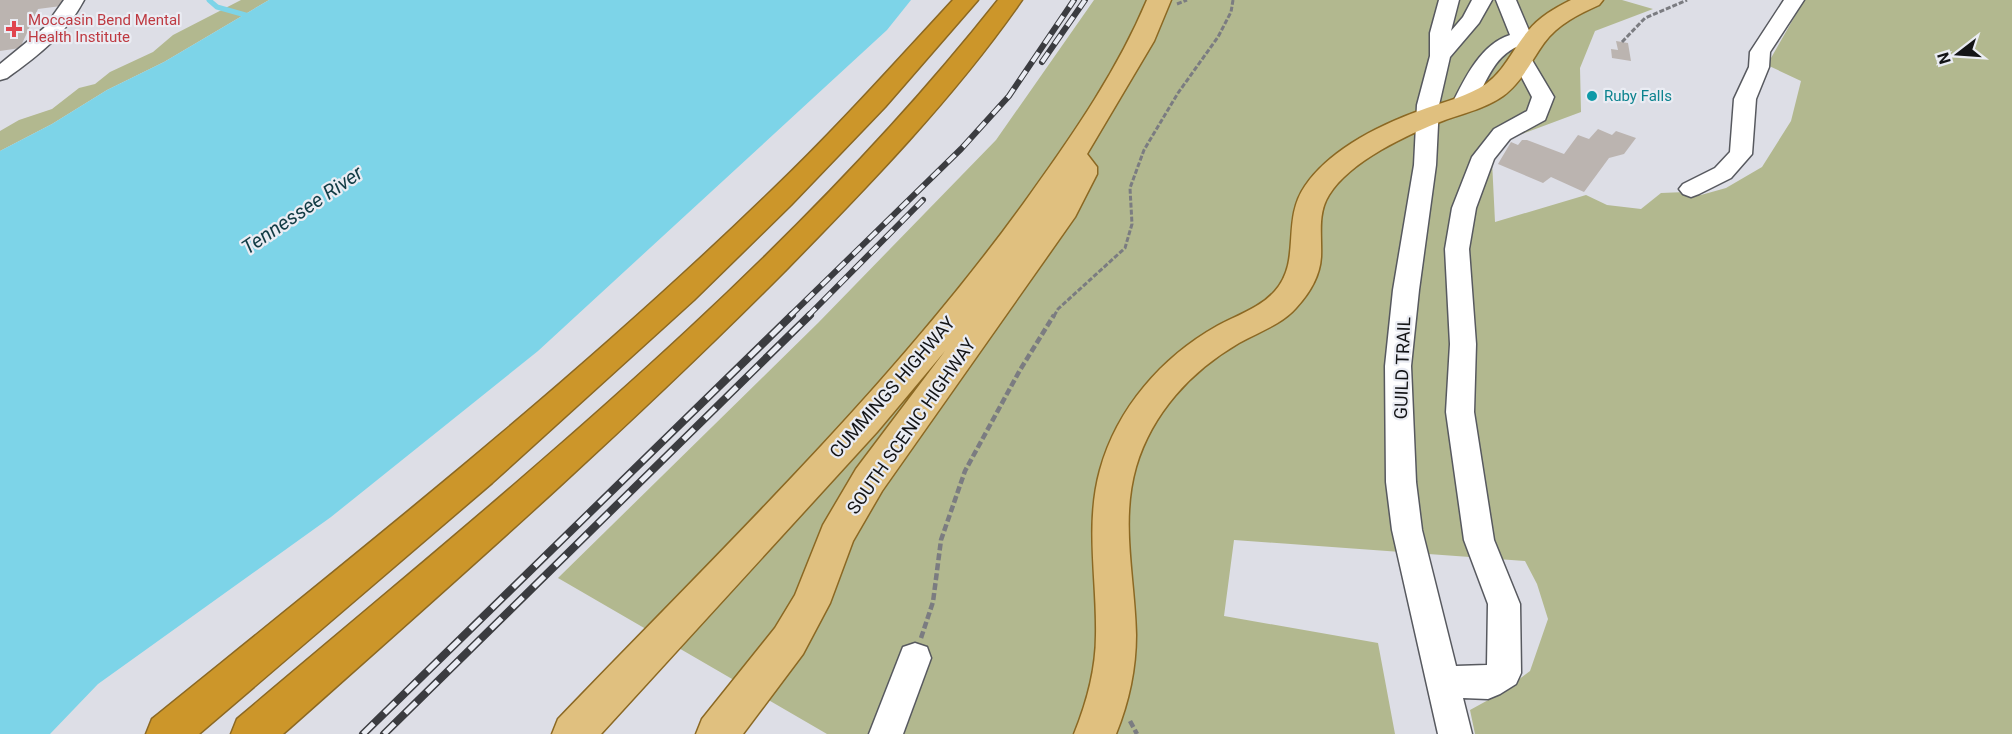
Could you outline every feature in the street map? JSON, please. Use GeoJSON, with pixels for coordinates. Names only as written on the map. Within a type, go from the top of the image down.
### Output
{"type":"FeatureCollection","features":[{"type":"Feature","properties":{"kind":"highway"},"geometry":{"type":"LineString","coordinates":[[168,734],[576,391],[714,266],[898,80],[966,0]]}},
{"type":"Feature","properties":{"kind":"highway"},"geometry":{"type":"LineString","coordinates":[[252,734],[569,457],[724,313],[843,193],[942,86],[1011,0]]}},
{"type":"Feature","properties":{"kind":"main road","name":"CUMMINGS HIGHWAY"},"geometry":{"type":"LineString","coordinates":[[573,734],[873,413],[956,314],[1016,236],[1071,157],[1142,41],[1159,0]]}},
{"type":"Feature","properties":{"kind":"main road"},"geometry":{"type":"LineString","coordinates":[[1095,734],[1107,699],[1115,659],[1115,603],[1109,533],[1114,486],[1134,428],[1156,392],[1200,351],[1283,302],[1300,284],[1307,261],[1306,210],[1324,181],[1356,155],[1427,117],[1494,90],[1508,79],[1526,45],[1558,16],[1591,0]]}},
{"type":"Feature","properties":{"kind":"main road","name":"SOUTH SCENIC HIGHWAY"},"geometry":{"type":"LineString","coordinates":[[717,734],[789,641],[811,603],[836,536],[869,480],[1060,217],[1083,174],[1083,167],[1071,157]]}},
{"type":"Feature","properties":{"kind":"street"},"geometry":{"type":"LineString","coordinates":[[0,74],[38,46],[67,16],[74,0]]}},
{"type":"Feature","properties":{"kind":"street","name":"GUILD TRAIL"},"geometry":{"type":"LineString","coordinates":[[1449,0],[1440,33],[1440,56],[1427,117],[1425,165],[1406,290],[1398,366],[1401,482],[1407,530],[1455,734]]}},
{"type":"Feature","properties":{"kind":"street"},"geometry":{"type":"LineString","coordinates":[[1440,56],[1472,19],[1482,0]]}},
{"type":"Feature","properties":{"kind":"street"},"geometry":{"type":"LineString","coordinates":[[1442,682],[1488,683],[1504,673],[1504,604],[1479,540],[1460,412],[1463,344],[1457,249],[1464,208],[1483,157],[1502,134],[1537,115],[1543,98],[1526,45],[1506,0]]}},
{"type":"Feature","properties":{"kind":"street"},"geometry":{"type":"LineString","coordinates":[[1690,189],[1723,173],[1741,154],[1745,99],[1759,67],[1760,52],[1794,0]]}},
{"type":"Feature","properties":{"kind":"street"},"geometry":{"type":"LineString","coordinates":[[886,734],[915,658]]}},
{"type":"Feature","properties":{"kind":"path"},"geometry":{"type":"LineString","coordinates":[[915,658],[933,602],[941,540],[964,471],[1020,370],[1058,309],[1125,248],[1132,224],[1130,188],[1144,150],[1178,93],[1218,36],[1231,12],[1233,0]]}},
{"type":"Feature","properties":{"kind":"path"},"geometry":{"type":"LineString","coordinates":[[1622,42],[1645,18],[1675,0]]}},
{"type":"Feature","properties":{"kind":"path"},"geometry":{"type":"LineString","coordinates":[[1662,9],[1687,0]]}},
{"type":"Feature","properties":{"kind":"green space"},"geometry":{"type":"Polygon","coordinates":[[[241,0],[269,0],[164,62],[107,90],[52,124],[0,151],[0,131],[19,120],[52,109],[79,88],[95,84],[110,72],[153,52],[173,35],[241,0]]]}},
{"type":"Feature","properties":{"kind":"green space"},"geometry":{"type":"Polygon","coordinates":[[[1094,0],[1622,0],[1653,9],[1595,31],[1580,68],[1581,112],[1506,140],[1492,161],[1495,222],[1586,195],[1607,205],[1641,209],[1661,193],[1686,192],[1701,195],[1726,188],[1762,167],[1791,121],[1801,81],[1767,65],[1804,0],[2012,0],[2012,734],[1475,734],[1470,710],[1501,693],[1530,671],[1548,619],[1537,584],[1525,561],[1234,540],[1224,616],[1378,643],[1395,734],[827,734],[558,578],[819,322],[996,140],[1094,0]]]}},
{"type":"Feature","properties":{"kind":"water","name":"Tennessee River"},"geometry":{"type":"Polygon","coordinates":[[[269,0],[911,0],[887,30],[538,351],[331,517],[98,684],[50,734],[0,734],[0,151],[52,124],[107,90],[164,62],[269,0]]]}},
{"type":"Feature","properties":{"kind":"building","name":"Moccasin Bend Mental Health Institute"},"geometry":{"type":"Polygon","coordinates":[[[0,0],[63,0],[61,6],[38,9],[20,48],[0,51],[0,0]]]}},
{"type":"Feature","properties":{"kind":"building"},"geometry":{"type":"Polygon","coordinates":[[[1616,41],[1628,43],[1631,61],[1612,58],[1611,49],[1618,50],[1616,41]]]}},
{"type":"Feature","properties":{"kind":"building"},"geometry":{"type":"Polygon","coordinates":[[[1598,129],[1612,135],[1616,131],[1636,138],[1624,154],[1609,158],[1584,192],[1551,177],[1543,183],[1498,164],[1511,142],[1518,145],[1522,140],[1527,140],[1564,154],[1578,135],[1589,139],[1598,129]]]}},
{"type":"Feature","properties":{"kind":"waterway"},"geometry":{"type":"LineString","coordinates":[[209,0],[217,7],[249,16]]}},
{"type":"Feature","properties":{"kind":"railway"},"geometry":{"type":"LineString","coordinates":[[790,316],[961,149],[1009,96],[1074,0]]}},
{"type":"Feature","properties":{"kind":"railway"},"geometry":{"type":"LineString","coordinates":[[1042,62],[1085,0]]}},
{"type":"Feature","properties":{"kind":"railway"},"geometry":{"type":"LineString","coordinates":[[808,316],[923,200]]}},
{"type":"Feature","properties":{"kind":"railway"},"geometry":{"type":"LineString","coordinates":[[363,734],[792,315]]}},
{"type":"Feature","properties":{"kind":"railway"},"geometry":{"type":"LineString","coordinates":[[384,734],[810,315]]}},
{"type":"Feature","properties":{"kind":"place","name":"Moccasin Bend Mental Health Institute"},"geometry":{"type":"Point","coordinates":[14,29]}},
{"type":"Feature","properties":{"kind":"place","name":"Ruby Falls"},"geometry":{"type":"Point","coordinates":[1592,96]}}]}
